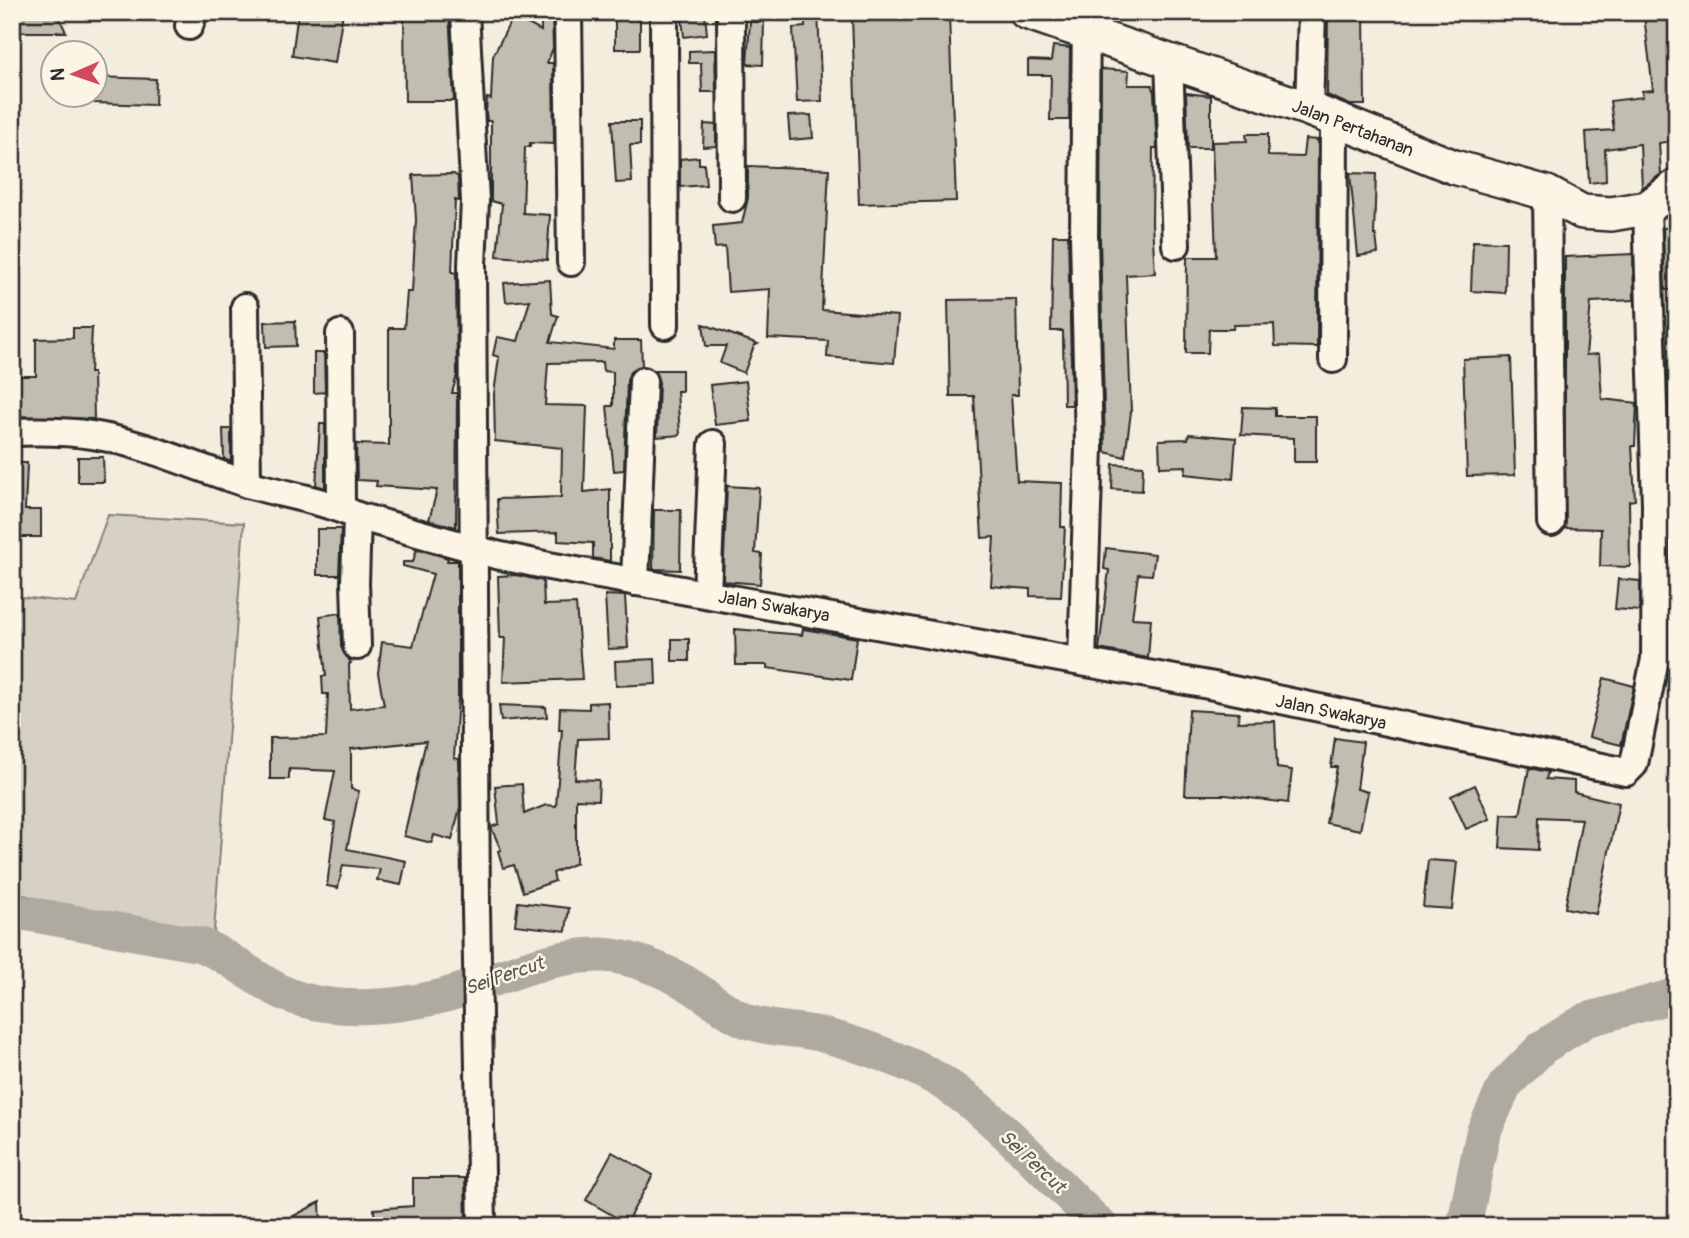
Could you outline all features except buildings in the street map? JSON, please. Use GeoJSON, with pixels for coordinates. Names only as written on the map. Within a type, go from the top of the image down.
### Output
{"type":"FeatureCollection","features":[{"type":"Feature","properties":{"kind":"main road","name":"Jalan Pertahanan"},"geometry":{"type":"LineString","coordinates":[[1026,12],[1086,22],[1169,61],[1321,115],[1454,167],[1547,193],[1581,212],[1611,214],[1647,208],[1677,186]]}},
{"type":"Feature","properties":{"kind":"street"},"geometry":{"type":"LineString","coordinates":[[465,12],[475,201],[472,265],[476,909],[482,1226]]}},
{"type":"Feature","properties":{"kind":"street"},"geometry":{"type":"LineString","coordinates":[[568,12],[571,262]]}},
{"type":"Feature","properties":{"kind":"street"},"geometry":{"type":"LineString","coordinates":[[664,12],[664,325]]}},
{"type":"Feature","properties":{"kind":"street"},"geometry":{"type":"LineString","coordinates":[[731,12],[732,198]]}},
{"type":"Feature","properties":{"kind":"street"},"geometry":{"type":"LineString","coordinates":[[1312,12],[1321,115],[1333,359]]}},
{"type":"Feature","properties":{"kind":"street"},"geometry":{"type":"LineString","coordinates":[[1082,661],[1089,447],[1084,236],[1086,22]]}},
{"type":"Feature","properties":{"kind":"street"},"geometry":{"type":"LineString","coordinates":[[1169,61],[1176,245]]}},
{"type":"Feature","properties":{"kind":"street"},"geometry":{"type":"LineString","coordinates":[[1547,193],[1550,522]]}},
{"type":"Feature","properties":{"kind":"street","name":"Jalan Swakarya"},"geometry":{"type":"LineString","coordinates":[[12,432],[94,435],[174,458],[247,484],[475,549],[635,582],[1082,661],[1626,772],[1633,764],[1655,659],[1666,464],[1647,208]]}},
{"type":"Feature","properties":{"kind":"street"},"geometry":{"type":"LineString","coordinates":[[246,307],[247,484]]}},
{"type":"Feature","properties":{"kind":"street"},"geometry":{"type":"LineString","coordinates":[[340,334],[357,646]]}},
{"type":"Feature","properties":{"kind":"street"},"geometry":{"type":"LineString","coordinates":[[635,582],[643,381]]}},
{"type":"Feature","properties":{"kind":"street"},"geometry":{"type":"LineString","coordinates":[[707,594],[713,444]]}},
{"type":"Feature","properties":{"kind":"shaded area"},"geometry":{"type":"Polygon","coordinates":[[[108,515],[244,523],[213,945],[12,892],[12,596],[76,603],[108,515]]]}},
{"type":"Feature","properties":{"kind":"waterway","name":"Sei Percut"},"geometry":{"type":"LineString","coordinates":[[12,911],[201,945],[289,995],[335,1006],[402,1004],[434,998],[558,959],[602,955],[636,961],[681,980],[730,1012],[754,1024],[839,1039],[891,1057],[926,1073],[972,1103],[995,1123],[1101,1226]]}},
{"type":"Feature","properties":{"kind":"waterway","name":"Sei Percut"},"geometry":{"type":"LineString","coordinates":[[1464,1226],[1483,1133],[1505,1085],[1543,1047],[1586,1020],[1677,995]]}}]}
